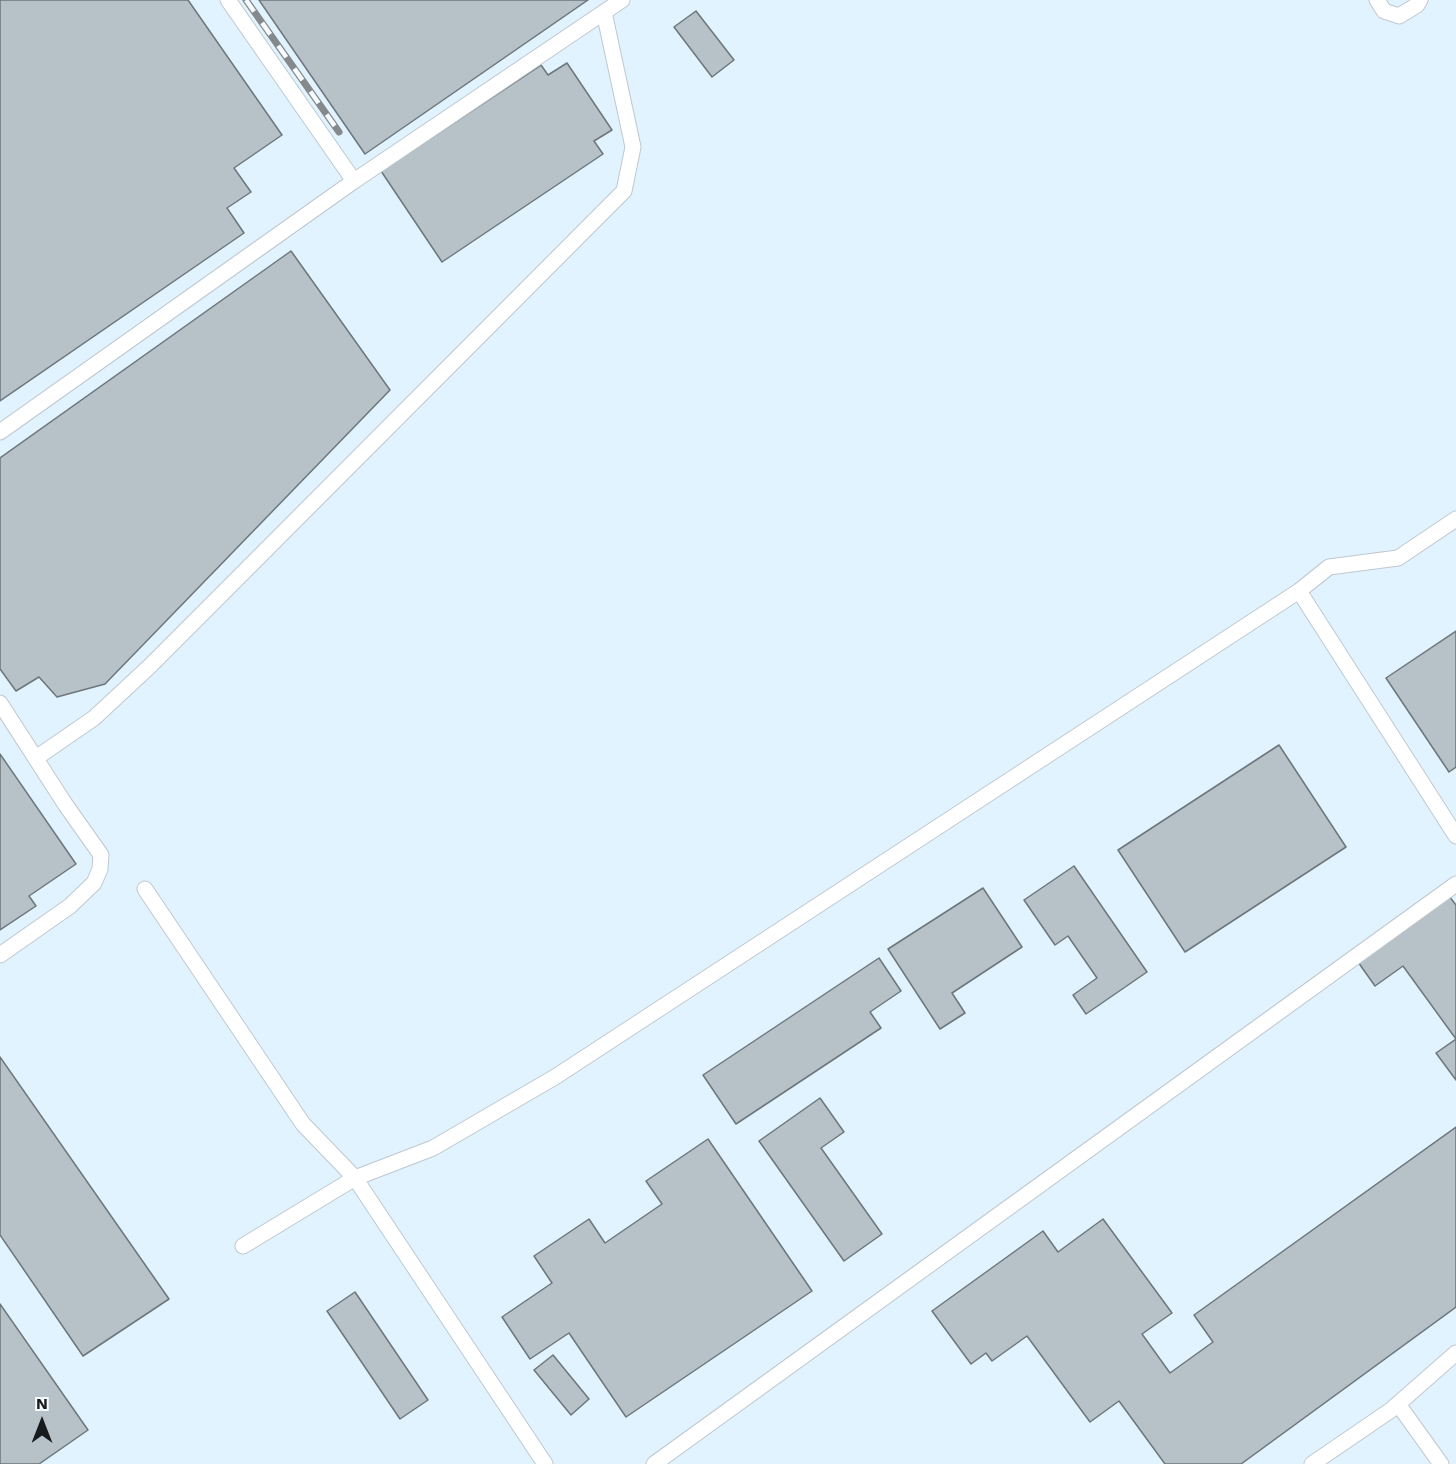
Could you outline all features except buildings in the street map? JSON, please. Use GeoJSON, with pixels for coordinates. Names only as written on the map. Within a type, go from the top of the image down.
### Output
{"type":"FeatureCollection","features":[{"type":"Feature","properties":{"kind":"lane"},"geometry":{"type":"LineString","coordinates":[[228,0],[354,181]]}},
{"type":"Feature","properties":{"kind":"lane"},"geometry":{"type":"LineString","coordinates":[[0,432],[354,181],[622,0]]}},
{"type":"Feature","properties":{"kind":"lane"},"geometry":{"type":"LineString","coordinates":[[1377,0],[1384,11],[1399,16],[1417,5],[1420,0]]}},
{"type":"Feature","properties":{"kind":"lane"},"geometry":{"type":"LineString","coordinates":[[36,758],[94,718],[150,666],[624,191],[633,147],[604,12]]}},
{"type":"Feature","properties":{"kind":"lane"},"geometry":{"type":"LineString","coordinates":[[243,1246],[355,1178],[433,1148],[555,1077],[1299,591],[1329,567],[1398,558],[1456,519]]}},
{"type":"Feature","properties":{"kind":"lane"},"geometry":{"type":"LineString","coordinates":[[1299,591],[1456,836]]}},
{"type":"Feature","properties":{"kind":"lane"},"geometry":{"type":"LineString","coordinates":[[0,703],[101,855],[100,869],[94,883],[70,906],[0,955]]}},
{"type":"Feature","properties":{"kind":"lane"},"geometry":{"type":"LineString","coordinates":[[654,1464],[1456,884]]}},
{"type":"Feature","properties":{"kind":"lane"},"geometry":{"type":"LineString","coordinates":[[145,889],[303,1124],[355,1178],[545,1464]]}},
{"type":"Feature","properties":{"kind":"lane"},"geometry":{"type":"LineString","coordinates":[[1312,1464],[1398,1404],[1456,1353]]}},
{"type":"Feature","properties":{"kind":"lane"},"geometry":{"type":"LineString","coordinates":[[1398,1404],[1441,1464]]}},
{"type":"Feature","properties":{"kind":"shaded area"},"geometry":{"type":"Polygon","coordinates":[[[0,0],[1456,0],[1456,1464],[0,1464],[0,0]]]}},
{"type":"Feature","properties":{"kind":"railway"},"geometry":{"type":"LineString","coordinates":[[246,0],[339,132]]}}]}
